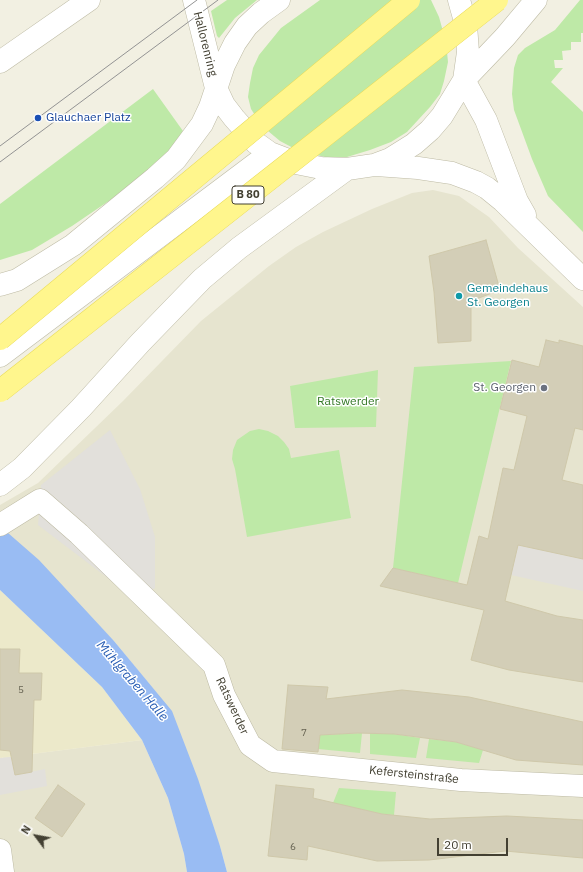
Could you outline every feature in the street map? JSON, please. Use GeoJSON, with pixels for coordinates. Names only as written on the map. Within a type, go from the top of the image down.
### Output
{"type":"FeatureCollection","features":[{"type":"Feature","properties":{"kind":"main road"},"geometry":{"type":"LineString","coordinates":[[0,339],[408,0]]}},
{"type":"Feature","properties":{"kind":"main road","name":"B 80"},"geometry":{"type":"LineString","coordinates":[[0,391],[497,0]]}},
{"type":"Feature","properties":{"kind":"street"},"geometry":{"type":"LineString","coordinates":[[0,62],[89,0]]}},
{"type":"Feature","properties":{"kind":"street","name":"Hallorenring"},"geometry":{"type":"LineString","coordinates":[[194,0],[216,88]]}},
{"type":"Feature","properties":{"kind":"street"},"geometry":{"type":"LineString","coordinates":[[0,285],[17,280],[73,245],[176,159],[202,124],[210,107],[224,65],[235,43],[261,13],[279,0]]}},
{"type":"Feature","properties":{"kind":"street"},"geometry":{"type":"LineString","coordinates":[[459,0],[466,25],[468,52],[464,80],[486,120],[517,201],[534,230]]}},
{"type":"Feature","properties":{"kind":"street"},"geometry":{"type":"LineString","coordinates":[[216,88],[224,106],[256,143],[270,153],[302,164],[321,168],[347,169],[374,165],[390,159],[414,144],[430,130],[442,116],[464,80],[505,37],[536,0]]}},
{"type":"Feature","properties":{"kind":"street"},"geometry":{"type":"LineString","coordinates":[[0,356],[270,153]]}},
{"type":"Feature","properties":{"kind":"street"},"geometry":{"type":"LineString","coordinates":[[374,165],[418,168],[452,173],[487,188],[534,230],[583,278]]}},
{"type":"Feature","properties":{"kind":"street"},"geometry":{"type":"LineString","coordinates":[[0,485],[22,468],[81,408],[140,343],[202,279],[239,248],[347,169]]}},
{"type":"Feature","properties":{"kind":"street","name":"Ratswerder"},"geometry":{"type":"LineString","coordinates":[[6,521],[40,500],[79,534],[214,665],[224,695],[250,745]]}},
{"type":"Feature","properties":{"kind":"street","name":"Kefersteinstraße"},"geometry":{"type":"LineString","coordinates":[[250,745],[273,761],[461,780],[583,786]]}},
{"type":"Feature","properties":{"kind":"street"},"geometry":{"type":"LineString","coordinates":[[0,850],[4,872]]}},
{"type":"Feature","properties":{"kind":"shaded area"},"geometry":{"type":"Polygon","coordinates":[[[433,190],[459,196],[489,217],[518,248],[583,307],[583,872],[227,872],[220,846],[158,695],[114,641],[0,526],[0,505],[38,483],[123,401],[201,321],[269,266],[296,247],[323,232],[372,209],[412,193],[433,190]]]}},
{"type":"Feature","properties":{"kind":"shaded area"},"geometry":{"type":"Polygon","coordinates":[[[110,430],[140,489],[155,537],[155,588],[138,601],[38,525],[41,485],[110,430]]]}},
{"type":"Feature","properties":{"kind":"shaded area"},"geometry":{"type":"Polygon","coordinates":[[[518,545],[583,559],[583,591],[511,575],[518,545]]]}},
{"type":"Feature","properties":{"kind":"shaded area"},"geometry":{"type":"Polygon","coordinates":[[[0,590],[102,687],[142,740],[0,758],[0,590]]]}},
{"type":"Feature","properties":{"kind":"shaded area"},"geometry":{"type":"Polygon","coordinates":[[[142,740],[168,798],[184,854],[187,872],[0,872],[0,758],[142,740]]]}},
{"type":"Feature","properties":{"kind":"shaded area"},"geometry":{"type":"Polygon","coordinates":[[[11,757],[15,775],[45,769],[47,786],[0,795],[0,758],[11,757]]]}},
{"type":"Feature","properties":{"kind":"green space"},"geometry":{"type":"Polygon","coordinates":[[[227,0],[257,0],[235,18],[219,38],[217,36],[211,11],[227,0]]]}},
{"type":"Feature","properties":{"kind":"green space"},"geometry":{"type":"Polygon","coordinates":[[[320,0],[431,0],[439,17],[446,42],[448,62],[444,81],[440,94],[430,107],[407,132],[391,142],[347,157],[325,157],[297,150],[280,141],[262,126],[251,109],[248,97],[253,68],[259,55],[281,28],[320,0]]]}},
{"type":"Feature","properties":{"kind":"green space"},"geometry":{"type":"Polygon","coordinates":[[[580,0],[583,0],[583,33],[581,33],[581,42],[571,42],[571,50],[562,51],[563,60],[554,60],[555,68],[563,68],[551,82],[583,112],[583,232],[548,196],[532,159],[514,110],[512,94],[514,68],[518,55],[525,48],[555,30],[580,0]]]}},
{"type":"Feature","properties":{"kind":"green space"},"geometry":{"type":"Polygon","coordinates":[[[153,89],[183,131],[173,147],[150,173],[72,226],[32,250],[0,260],[0,204],[153,89]]]}},
{"type":"Feature","properties":{"kind":"green space"},"geometry":{"type":"Polygon","coordinates":[[[511,361],[458,583],[393,568],[414,367],[511,361]]]}},
{"type":"Feature","properties":{"kind":"green space","name":"Ratswerder"},"geometry":{"type":"Polygon","coordinates":[[[378,370],[376,427],[295,428],[290,386],[378,370]]]}},
{"type":"Feature","properties":{"kind":"green space"},"geometry":{"type":"Polygon","coordinates":[[[259,429],[268,431],[278,436],[289,449],[291,458],[339,450],[351,518],[247,537],[232,459],[233,450],[237,440],[250,431],[259,429]]]}},
{"type":"Feature","properties":{"kind":"green space"},"geometry":{"type":"Polygon","coordinates":[[[362,733],[360,753],[318,749],[319,735],[362,733]]]}},
{"type":"Feature","properties":{"kind":"green space"},"geometry":{"type":"Polygon","coordinates":[[[370,733],[394,734],[420,738],[416,758],[370,754],[370,733]]]}},
{"type":"Feature","properties":{"kind":"green space"},"geometry":{"type":"Polygon","coordinates":[[[429,739],[456,742],[483,750],[479,763],[426,758],[429,739]]]}},
{"type":"Feature","properties":{"kind":"green space"},"geometry":{"type":"Polygon","coordinates":[[[339,788],[396,792],[394,815],[382,814],[333,803],[339,788]]]}},
{"type":"Feature","properties":{"kind":"water","name":"Mühlgraben Halle"},"geometry":{"type":"Polygon","coordinates":[[[0,526],[39,560],[114,641],[172,711],[198,779],[227,872],[187,872],[184,854],[168,798],[142,740],[102,687],[0,590],[0,526]]]}},
{"type":"Feature","properties":{"kind":"building","name":"Gemeindehaus St. Georgen"},"geometry":{"type":"Polygon","coordinates":[[[486,240],[500,290],[471,301],[471,341],[438,343],[434,292],[429,256],[486,240]]]}},
{"type":"Feature","properties":{"kind":"building"},"geometry":{"type":"Polygon","coordinates":[[[546,340],[559,343],[559,340],[583,346],[583,430],[575,428],[562,480],[583,485],[583,559],[518,545],[505,601],[557,616],[583,620],[583,682],[509,670],[471,660],[484,610],[380,586],[393,568],[467,585],[479,536],[488,539],[503,468],[514,470],[527,416],[500,409],[512,360],[539,367],[546,340]]]}},
{"type":"Feature","properties":{"kind":"building"},"geometry":{"type":"Polygon","coordinates":[[[0,649],[20,649],[19,673],[42,673],[41,700],[34,700],[32,772],[15,775],[10,751],[0,750],[0,649]]]}},
{"type":"Feature","properties":{"kind":"building"},"geometry":{"type":"Polygon","coordinates":[[[288,685],[328,687],[326,699],[402,690],[469,697],[583,722],[583,765],[516,760],[456,742],[394,734],[358,733],[320,735],[318,752],[282,749],[288,685]]]}},
{"type":"Feature","properties":{"kind":"building"},"geometry":{"type":"Polygon","coordinates":[[[58,785],[85,804],[62,837],[35,818],[58,785]]]}},
{"type":"Feature","properties":{"kind":"building"},"geometry":{"type":"Polygon","coordinates":[[[276,785],[314,789],[313,798],[382,814],[430,819],[507,816],[583,820],[583,858],[505,851],[429,860],[377,861],[308,846],[307,860],[268,856],[276,785]]]}},
{"type":"Feature","properties":{"kind":"tram line"},"geometry":{"type":"LineString","coordinates":[[0,146],[197,0]]}},
{"type":"Feature","properties":{"kind":"tram line"},"geometry":{"type":"LineString","coordinates":[[0,162],[218,0]]}},
{"type":"Feature","properties":{"kind":"place","name":"Glauchaer Platz"},"geometry":{"type":"Point","coordinates":[38,118]}},
{"type":"Feature","properties":{"kind":"place","name":"Gemeindehaus St. Georgen"},"geometry":{"type":"Point","coordinates":[459,296]}},
{"type":"Feature","properties":{"kind":"place","name":"St. Georgen"},"geometry":{"type":"Point","coordinates":[544,388]}}]}
